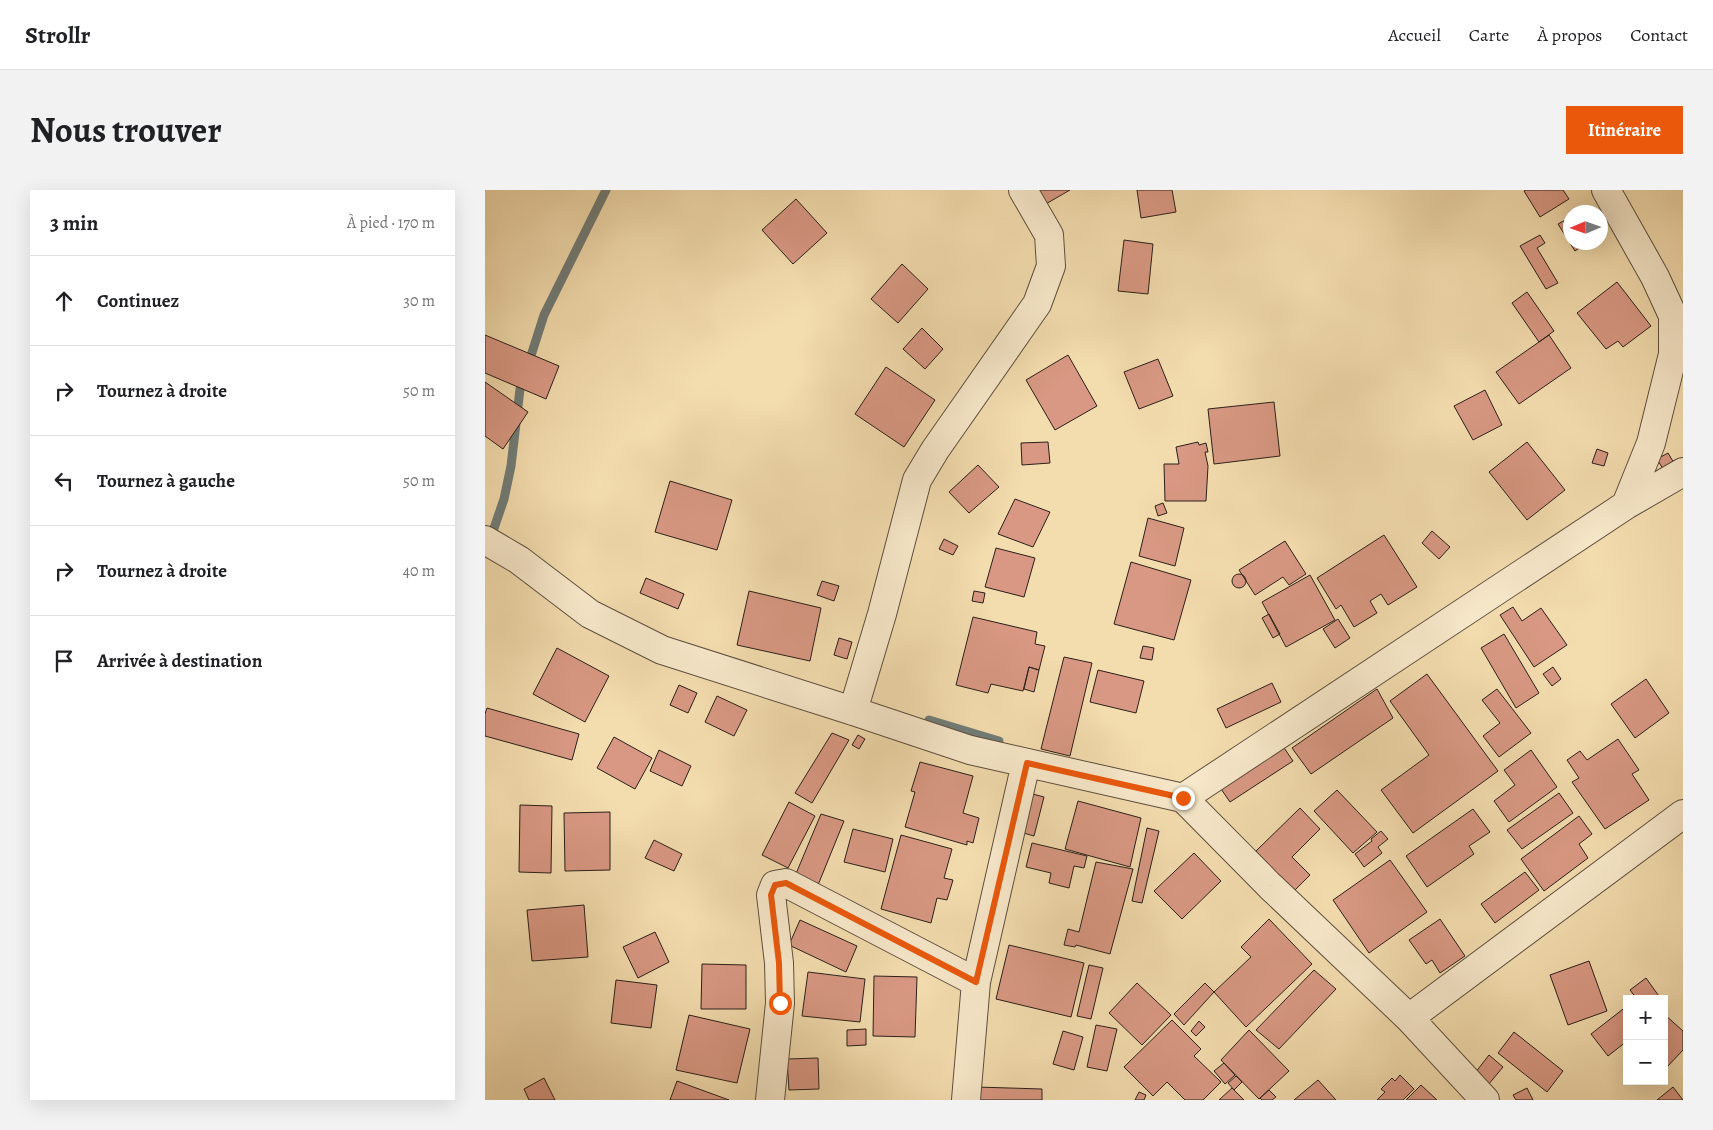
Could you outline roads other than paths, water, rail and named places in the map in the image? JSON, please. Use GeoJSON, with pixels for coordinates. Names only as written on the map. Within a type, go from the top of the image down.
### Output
{"type":"FeatureCollection","features":[{"type":"Feature","properties":{"kind":"street"},"geometry":{"type":"LineString","coordinates":[[853,711],[882,614],[917,480],[935,450],[1037,304],[1051,266],[1049,235],[1023,190]]}},
{"type":"Feature","properties":{"kind":"street"},"geometry":{"type":"LineString","coordinates":[[1606,190],[1655,277],[1673,316],[1673,354],[1651,443],[1626,505]]}},
{"type":"Feature","properties":{"kind":"street"},"geometry":{"type":"LineString","coordinates":[[1183,798],[1626,505],[1683,472]]}},
{"type":"Feature","properties":{"kind":"street"},"geometry":{"type":"LineString","coordinates":[[485,540],[519,560],[590,614],[662,650],[970,750],[1183,798],[1270,886],[1409,1018],[1485,1100]]}},
{"type":"Feature","properties":{"kind":"street"},"geometry":{"type":"LineString","coordinates":[[966,1100],[976,982],[1027,763]]}},
{"type":"Feature","properties":{"kind":"street"},"geometry":{"type":"LineString","coordinates":[[1409,1018],[1683,814]]}},
{"type":"Feature","properties":{"kind":"street"},"geometry":{"type":"LineString","coordinates":[[770,1100],[780,1003],[779,963],[771,895],[775,885],[786,883],[976,982]]}},
{"type":"Feature","properties":{"kind":"waterway"},"geometry":{"type":"LineString","coordinates":[[528,365],[544,315],[606,190]]}},
{"type":"Feature","properties":{"kind":"waterway"},"geometry":{"type":"LineString","coordinates":[[490,540],[504,499],[511,466],[520,389],[524,377]]}},
{"type":"Feature","properties":{"kind":"waterway"},"geometry":{"type":"LineString","coordinates":[[929,720],[999,741]]}}]}
